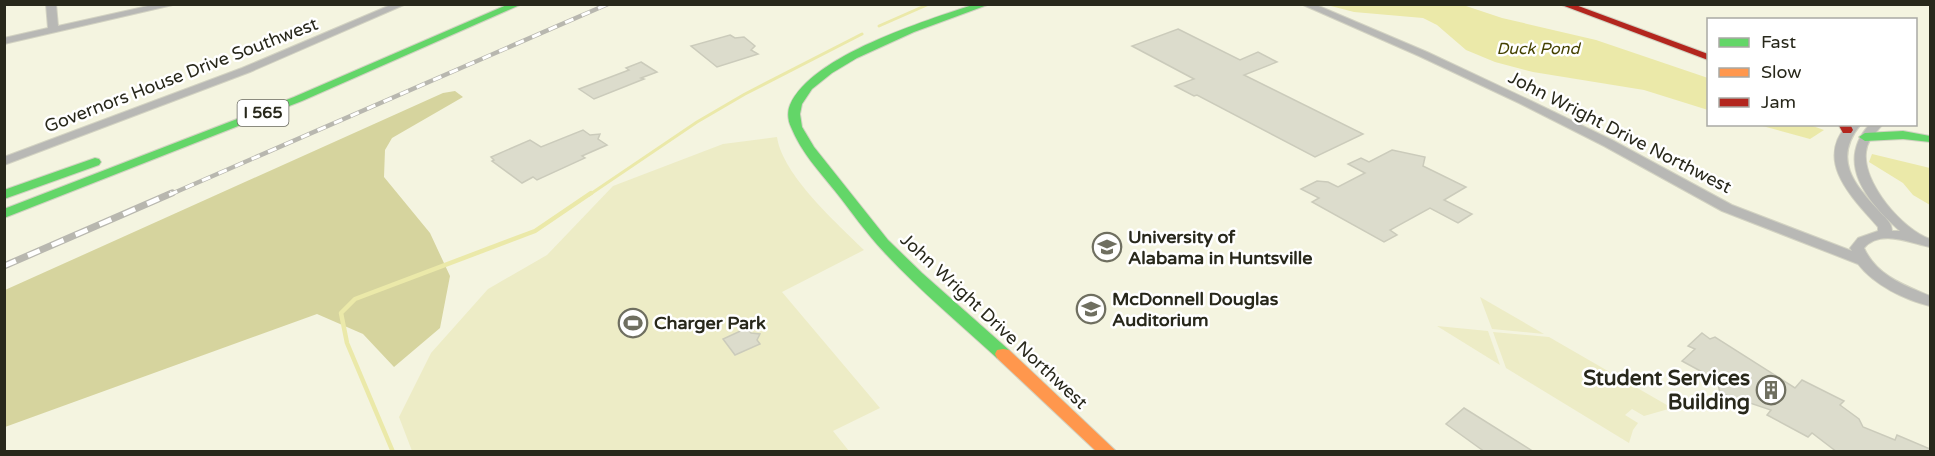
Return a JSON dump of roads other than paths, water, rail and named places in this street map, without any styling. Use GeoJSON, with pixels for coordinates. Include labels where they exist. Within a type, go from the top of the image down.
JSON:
{"type":"FeatureCollection","features":[{"type":"Feature","properties":{"kind":"main road"},"geometry":{"type":"LineString","coordinates":[[309,79],[487,4]]}},
{"type":"Feature","properties":{"kind":"main road","name":"I 565"},"geometry":{"type":"LineString","coordinates":[[4,214],[308,95],[518,4]]}},
{"type":"Feature","properties":{"kind":"main road","name":"John Wright Drive Northwest"},"geometry":{"type":"LineString","coordinates":[[986,4],[889,40],[855,56],[818,79],[796,102],[793,116],[806,146],[892,252],[1109,452]]}},
{"type":"Feature","properties":{"kind":"main road"},"geometry":{"type":"LineString","coordinates":[[1563,4],[1707,57]]}},
{"type":"Feature","properties":{"kind":"main road"},"geometry":{"type":"LineString","coordinates":[[1583,4],[1707,49]]}},
{"type":"Feature","properties":{"kind":"main road"},"geometry":{"type":"LineString","coordinates":[[1902,126],[1930,138]]}},
{"type":"Feature","properties":{"kind":"main road"},"geometry":{"type":"LineString","coordinates":[[1865,137],[1903,135],[1930,138]]}},
{"type":"Feature","properties":{"kind":"main road"},"geometry":{"type":"LineString","coordinates":[[4,195],[113,155]]}},
{"type":"Feature","properties":{"kind":"street"},"geometry":{"type":"LineString","coordinates":[[51,4],[53,30]]}},
{"type":"Feature","properties":{"kind":"street"},"geometry":{"type":"LineString","coordinates":[[4,41],[173,4]]}},
{"type":"Feature","properties":{"kind":"street","name":"Governors House Drive Southwest"},"geometry":{"type":"LineString","coordinates":[[4,160],[246,70],[402,4]]}},
{"type":"Feature","properties":{"kind":"street","name":"John Wright Drive Northwest"},"geometry":{"type":"LineString","coordinates":[[1305,4],[1423,54],[1523,101],[1608,143],[1726,207],[1788,233],[1859,254]]}},
{"type":"Feature","properties":{"kind":"street"},"geometry":{"type":"LineString","coordinates":[[1849,126],[1840,156],[1847,180],[1885,226],[1886,235]]}},
{"type":"Feature","properties":{"kind":"street"},"geometry":{"type":"LineString","coordinates":[[1875,126],[1865,137],[1860,148],[1858,164],[1868,186],[1904,229],[1925,241]]}},
{"type":"Feature","properties":{"kind":"street"},"geometry":{"type":"LineString","coordinates":[[1925,241],[1886,235],[1867,238],[1859,254],[1881,278],[1930,301]]}},
{"type":"Feature","properties":{"kind":"water","name":"Duck Pond"},"geometry":{"type":"Polygon","coordinates":[[[1327,5],[1463,5],[1502,18],[1596,40],[1707,78],[1707,110],[1644,90],[1533,72],[1495,62],[1466,50],[1437,25],[1423,18],[1354,12],[1327,5]]]}},
{"type":"Feature","properties":{"kind":"water"},"geometry":{"type":"Polygon","coordinates":[[[1763,126],[1813,126],[1824,130],[1810,139],[1763,126]]]}},
{"type":"Feature","properties":{"kind":"water"},"geometry":{"type":"Polygon","coordinates":[[[1872,154],[1930,168],[1930,205],[1913,195],[1903,183],[1869,162],[1872,154]]]}},
{"type":"Feature","properties":{"kind":"waterway"},"geometry":{"type":"LineString","coordinates":[[879,26],[929,4]]}},
{"type":"Feature","properties":{"kind":"waterway"},"geometry":{"type":"LineString","coordinates":[[589,195],[697,122],[745,94],[862,34]]}},
{"type":"Feature","properties":{"kind":"waterway"},"geometry":{"type":"LineString","coordinates":[[393,452],[347,343],[341,313],[355,299],[535,231],[591,193]]}},
{"type":"Feature","properties":{"kind":"railway"},"geometry":{"type":"LineString","coordinates":[[169,195],[608,4]]}},
{"type":"Feature","properties":{"kind":"railway"},"geometry":{"type":"LineString","coordinates":[[4,266],[172,193]]}},
{"type":"Feature","properties":{"kind":"place","name":"University of Alabama in Huntsville"},"geometry":{"type":"Point","coordinates":[1107,247]}},
{"type":"Feature","properties":{"kind":"place","name":"McDonnell Douglas Auditorium"},"geometry":{"type":"Point","coordinates":[1091,309]}},
{"type":"Feature","properties":{"kind":"place","name":"Charger Park"},"geometry":{"type":"Point","coordinates":[633,323]}},
{"type":"Feature","properties":{"kind":"place","name":"Student Services Building"},"geometry":{"type":"Point","coordinates":[1771,390]}}]}
